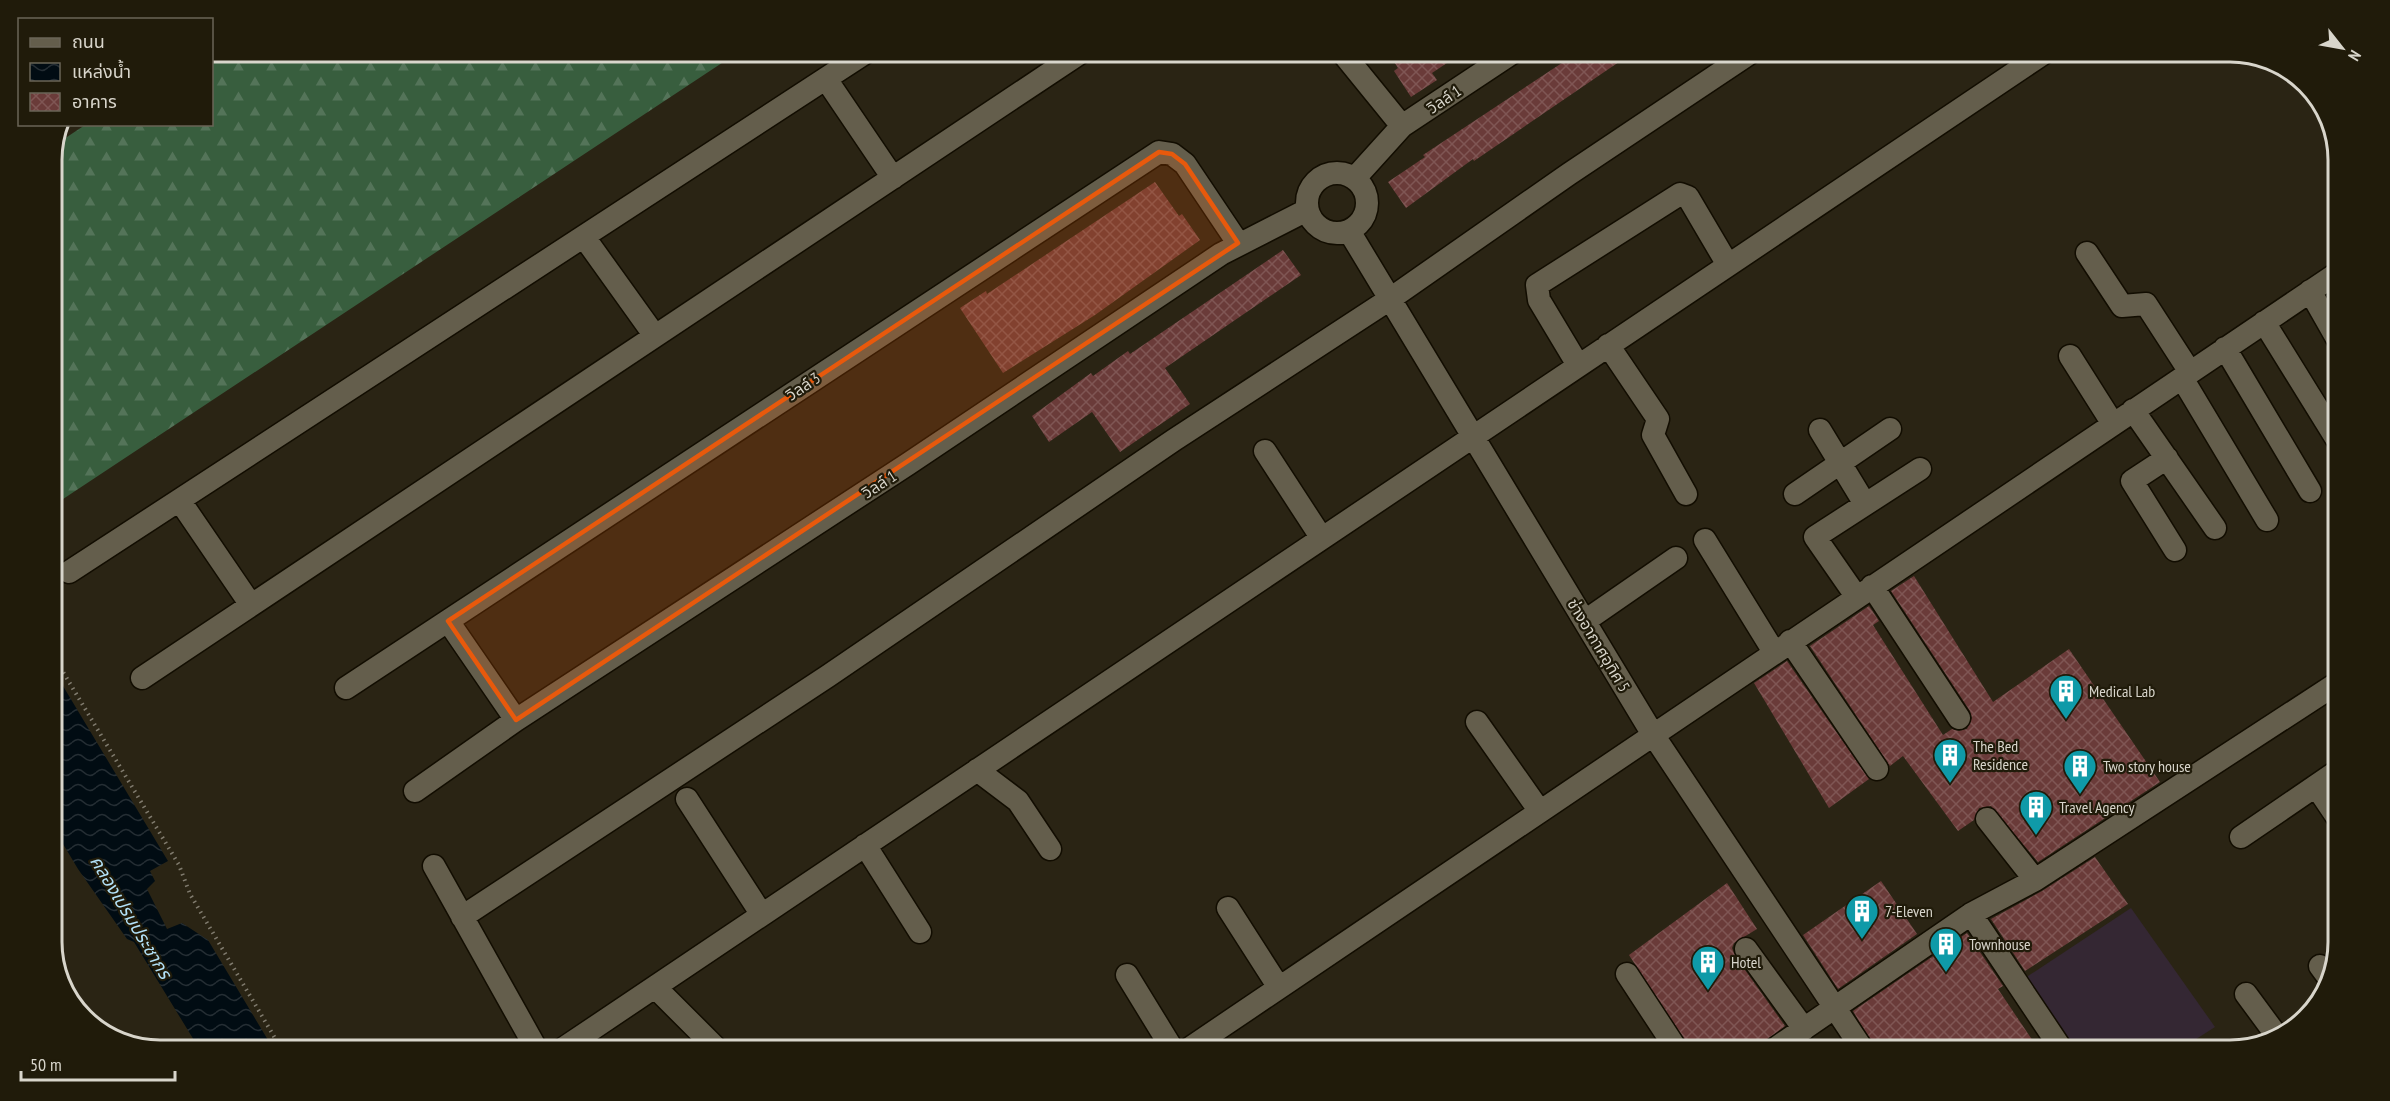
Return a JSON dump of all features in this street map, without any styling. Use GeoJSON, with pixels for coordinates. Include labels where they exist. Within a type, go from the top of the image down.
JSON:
{"type":"FeatureCollection","features":[{"type":"Feature","properties":{"kind":"street"},"geometry":{"type":"LineString","coordinates":[[69,572],[852,62]]}},
{"type":"Feature","properties":{"kind":"street"},"geometry":{"type":"LineString","coordinates":[[142,678],[1067,62]]}},
{"type":"Feature","properties":{"kind":"street"},"geometry":{"type":"LineString","coordinates":[[1350,62],[1402,126]]}},
{"type":"Feature","properties":{"kind":"street","name":"วิลล์ 1"},"geometry":{"type":"LineString","coordinates":[[1355,178],[1402,126],[1498,62]]}},
{"type":"Feature","properties":{"kind":"street"},"geometry":{"type":"LineString","coordinates":[[462,917],[828,676],[1174,440],[1390,299],[1578,168],[1737,62]]}},
{"type":"Feature","properties":{"kind":"street"},"geometry":{"type":"LineString","coordinates":[[576,1040],[2031,62]]}},
{"type":"Feature","properties":{"kind":"street"},"geometry":{"type":"LineString","coordinates":[[826,79],[893,178]]}},
{"type":"Feature","properties":{"kind":"street","name":"วิลล์ 3"},"geometry":{"type":"LineString","coordinates":[[346,688],[1159,152],[1172,154],[1185,164],[1238,243]]}},
{"type":"Feature","properties":{"kind":"street"},"geometry":{"type":"LineString","coordinates":[[1332,173],[1344,173],[1355,178],[1362,186],[1368,206],[1365,217],[1349,231],[1328,232],[1311,220],[1307,210],[1307,198],[1312,186],[1320,178],[1332,173]]}},
{"type":"Feature","properties":{"kind":"street"},"geometry":{"type":"LineString","coordinates":[[1578,365],[1539,300],[1537,285],[1680,194],[1689,197],[1728,265]]}},
{"type":"Feature","properties":{"kind":"street","name":"วิลล์ 1"},"geometry":{"type":"LineString","coordinates":[[415,791],[516,720],[918,458],[1238,243],[1307,210]]}},
{"type":"Feature","properties":{"kind":"street","name":"ช่างอากาศอุทิศ 5"},"geometry":{"type":"LineString","coordinates":[[1349,231],[1652,734],[1856,1040]]}},
{"type":"Feature","properties":{"kind":"street"},"geometry":{"type":"LineString","coordinates":[[584,237],[656,336]]}},
{"type":"Feature","properties":{"kind":"street"},"geometry":{"type":"LineString","coordinates":[[2086,253],[2122,306],[2146,304],[2267,520]]}},
{"type":"Feature","properties":{"kind":"street"},"geometry":{"type":"LineString","coordinates":[[1202,1040],[1278,986],[2328,279]]}},
{"type":"Feature","properties":{"kind":"street"},"geometry":{"type":"LineString","coordinates":[[2310,291],[2328,323]]}},
{"type":"Feature","properties":{"kind":"street"},"geometry":{"type":"LineString","coordinates":[[2264,322],[2328,425]]}},
{"type":"Feature","properties":{"kind":"street"},"geometry":{"type":"LineString","coordinates":[[1608,345],[1658,418],[1653,435],[1686,494]]}},
{"type":"Feature","properties":{"kind":"street"},"geometry":{"type":"LineString","coordinates":[[2225,348],[2310,491]]}},
{"type":"Feature","properties":{"kind":"street"},"geometry":{"type":"LineString","coordinates":[[2070,356],[2113,424]]}},
{"type":"Feature","properties":{"kind":"street"},"geometry":{"type":"LineString","coordinates":[[2133,410],[2215,528]]}},
{"type":"Feature","properties":{"kind":"street"},"geometry":{"type":"LineString","coordinates":[[1794,494],[1890,429]]}},
{"type":"Feature","properties":{"kind":"street"},"geometry":{"type":"LineString","coordinates":[[1820,430],[1865,504]]}},
{"type":"Feature","properties":{"kind":"street"},"geometry":{"type":"LineString","coordinates":[[1265,451],[1321,537]]}},
{"type":"Feature","properties":{"kind":"street"},"geometry":{"type":"LineString","coordinates":[[2167,458],[2132,481],[2175,550]]}},
{"type":"Feature","properties":{"kind":"street"},"geometry":{"type":"LineString","coordinates":[[1920,469],[1815,537],[1864,591],[1959,718]]}},
{"type":"Feature","properties":{"kind":"street"},"geometry":{"type":"LineString","coordinates":[[180,501],[251,605]]}},
{"type":"Feature","properties":{"kind":"street"},"geometry":{"type":"LineString","coordinates":[[1705,540],[1782,646],[1877,769]]}},
{"type":"Feature","properties":{"kind":"street"},"geometry":{"type":"LineString","coordinates":[[1585,621],[1676,558]]}},
{"type":"Feature","properties":{"kind":"street"},"geometry":{"type":"LineString","coordinates":[[448,621],[516,720]]}},
{"type":"Feature","properties":{"kind":"street"},"geometry":{"type":"LineString","coordinates":[[1788,1040],[1971,914],[2035,880],[2328,689]]}},
{"type":"Feature","properties":{"kind":"street"},"geometry":{"type":"LineString","coordinates":[[1477,722],[1539,810]]}},
{"type":"Feature","properties":{"kind":"street"},"geometry":{"type":"LineString","coordinates":[[977,770],[1018,801],[1050,849]]}},
{"type":"Feature","properties":{"kind":"street"},"geometry":{"type":"LineString","coordinates":[[2241,837],[2328,778]]}},
{"type":"Feature","properties":{"kind":"street"},"geometry":{"type":"LineString","coordinates":[[2316,786],[2328,804]]}},
{"type":"Feature","properties":{"kind":"street"},"geometry":{"type":"LineString","coordinates":[[687,799],[762,915]]}},
{"type":"Feature","properties":{"kind":"street"},"geometry":{"type":"LineString","coordinates":[[1987,819],[2035,880]]}},
{"type":"Feature","properties":{"kind":"street"},"geometry":{"type":"LineString","coordinates":[[865,845],[920,932]]}},
{"type":"Feature","properties":{"kind":"street"},"geometry":{"type":"LineString","coordinates":[[434,866],[531,1040]]}},
{"type":"Feature","properties":{"kind":"street"},"geometry":{"type":"LineString","coordinates":[[1228,908],[1278,986]]}},
{"type":"Feature","properties":{"kind":"street"},"geometry":{"type":"LineString","coordinates":[[1971,914],[2055,1040]]}},
{"type":"Feature","properties":{"kind":"street"},"geometry":{"type":"LineString","coordinates":[[1746,950],[1804,1029]]}},
{"type":"Feature","properties":{"kind":"street"},"geometry":{"type":"LineString","coordinates":[[1627,974],[1670,1040]]}},
{"type":"Feature","properties":{"kind":"street"},"geometry":{"type":"LineString","coordinates":[[1127,975],[1167,1040]]}},
{"type":"Feature","properties":{"kind":"street"},"geometry":{"type":"LineString","coordinates":[[655,987],[708,1040]]}},
{"type":"Feature","properties":{"kind":"street"},"geometry":{"type":"LineString","coordinates":[[2246,994],[2272,1030]]}},
{"type":"Feature","properties":{"kind":"path"},"geometry":{"type":"LineString","coordinates":[[62,670],[173,855],[190,894],[276,1040]]}},
{"type":"Feature","properties":{"kind":"highlighted area"},"geometry":{"type":"Polygon","coordinates":[[[1159,152],[1172,154],[1185,164],[1238,243],[516,720],[448,621],[1159,152]]]}},
{"type":"Feature","properties":{"kind":"shaded area"},"geometry":{"type":"Polygon","coordinates":[[[2131,908],[2215,1027],[2195,1040],[2068,1040],[2025,978],[2131,908]]]}},
{"type":"Feature","properties":{"kind":"green space"},"geometry":{"type":"Polygon","coordinates":[[[213,62],[723,62],[62,500],[62,153],[64,139],[84,126],[213,126],[213,62]]]}},
{"type":"Feature","properties":{"kind":"water","name":"คลองเปรมประชากร"},"geometry":{"type":"Polygon","coordinates":[[[62,684],[168,861],[150,871],[155,881],[147,889],[167,929],[182,923],[208,940],[268,1040],[194,1040],[134,942],[127,939],[62,842],[62,684]]]}},
{"type":"Feature","properties":{"kind":"building"},"geometry":{"type":"Polygon","coordinates":[[[1394,62],[1448,62],[1432,73],[1437,80],[1411,97],[1394,71],[1398,68],[1394,62]]]}},
{"type":"Feature","properties":{"kind":"building"},"geometry":{"type":"Polygon","coordinates":[[[1563,62],[1619,62],[1474,161],[1473,159],[1406,208],[1388,182],[1425,157],[1423,155],[1563,62]]]}},
{"type":"Feature","properties":{"kind":"building"},"geometry":{"type":"Polygon","coordinates":[[[1155,182],[1179,216],[1182,214],[1200,240],[1095,315],[1003,373],[960,308],[986,291],[987,294],[1155,182]]]}},
{"type":"Feature","properties":{"kind":"building"},"geometry":{"type":"Polygon","coordinates":[[[1283,250],[1301,275],[1165,368],[1190,404],[1120,452],[1092,412],[1049,442],[1032,416],[1091,373],[1093,376],[1128,351],[1130,354],[1283,250]]]}},
{"type":"Feature","properties":{"kind":"building"},"geometry":{"type":"Polygon","coordinates":[[[1914,576],[1993,702],[2069,649],[2160,782],[2038,862],[1991,806],[1979,808],[1974,820],[1958,831],[1903,756],[1890,766],[1810,646],[1869,606],[1879,621],[1873,625],[1943,735],[1952,729],[1959,731],[1967,729],[1972,718],[1970,711],[1891,591],[1914,576]]]}},
{"type":"Feature","properties":{"kind":"building"},"geometry":{"type":"Polygon","coordinates":[[[1787,661],[1869,779],[1829,808],[1754,683],[1787,661]]]}},
{"type":"Feature","properties":{"kind":"building","name":"Townhouse"},"geometry":{"type":"Polygon","coordinates":[[[2095,857],[2128,904],[2025,971],[1991,919],[2042,891],[2095,857]]]}},
{"type":"Feature","properties":{"kind":"building","name":"7-Eleven"},"geometry":{"type":"Polygon","coordinates":[[[1881,881],[1917,934],[1838,989],[1803,935],[1881,881]]]}},
{"type":"Feature","properties":{"kind":"building","name":"Hotel"},"geometry":{"type":"Polygon","coordinates":[[[1727,883],[1757,929],[1734,943],[1732,948],[1735,956],[1785,1026],[1768,1040],[1684,1040],[1629,955],[1727,883]]]}},
{"type":"Feature","properties":{"kind":"building","name":"Townhouse"},"geometry":{"type":"Polygon","coordinates":[[[1967,933],[2003,986],[1998,989],[2032,1040],[1870,1040],[1853,1011],[1967,933]]]}},
{"type":"Feature","properties":{"kind":"place","name":"Medical Lab"},"geometry":{"type":"Point","coordinates":[2066,720]}},
{"type":"Feature","properties":{"kind":"place","name":"The Bed Residence"},"geometry":{"type":"Point","coordinates":[1950,784]}},
{"type":"Feature","properties":{"kind":"place","name":"Two story house"},"geometry":{"type":"Point","coordinates":[2080,795]}},
{"type":"Feature","properties":{"kind":"place","name":"Travel Agency"},"geometry":{"type":"Point","coordinates":[2036,836]}},
{"type":"Feature","properties":{"kind":"place","name":"7-Eleven"},"geometry":{"type":"Point","coordinates":[1862,940]}},
{"type":"Feature","properties":{"kind":"place","name":"Townhouse"},"geometry":{"type":"Point","coordinates":[1946,973]}},
{"type":"Feature","properties":{"kind":"place","name":"Hotel"},"geometry":{"type":"Point","coordinates":[1708,991]}}]}
